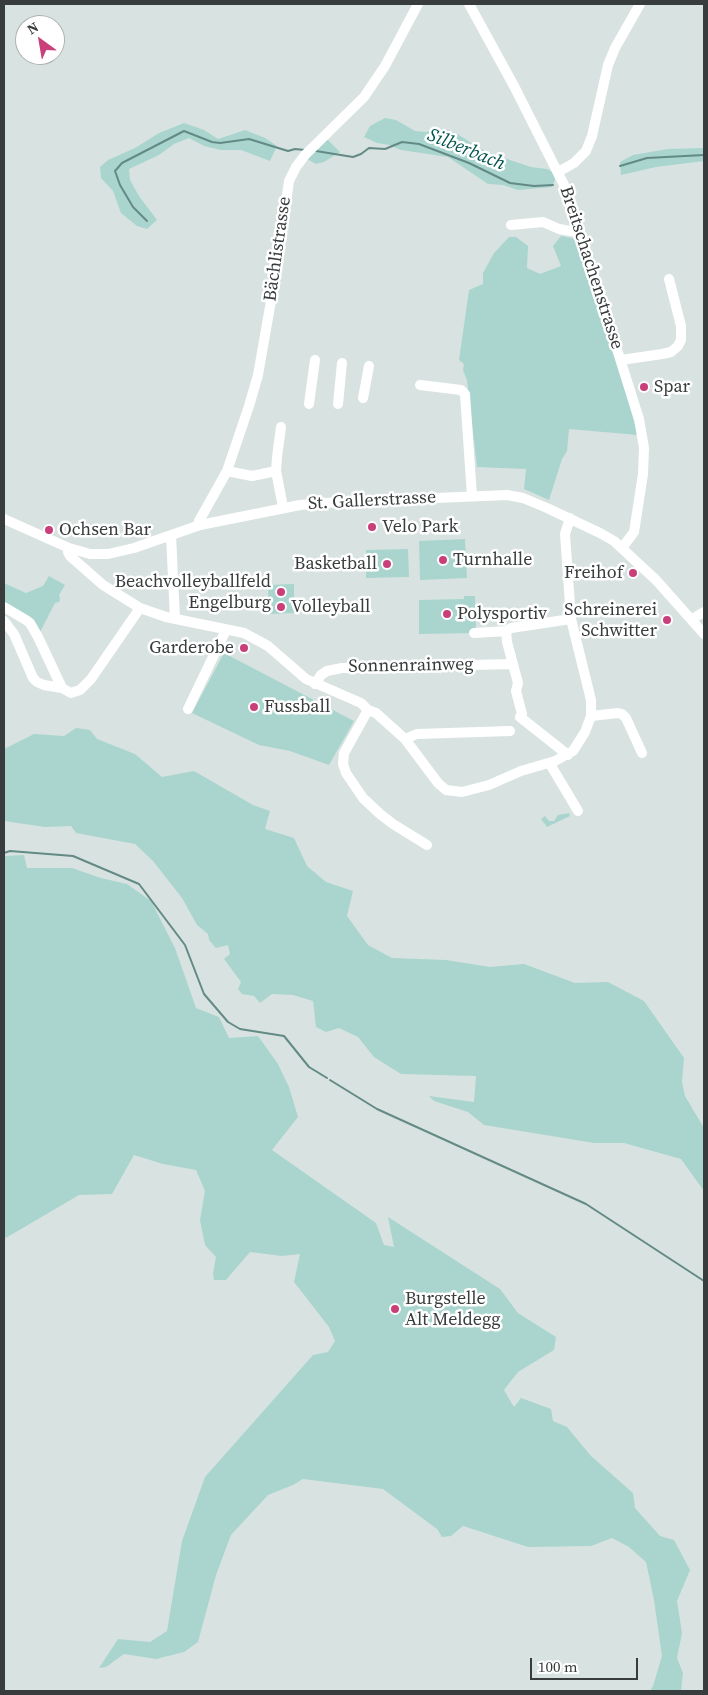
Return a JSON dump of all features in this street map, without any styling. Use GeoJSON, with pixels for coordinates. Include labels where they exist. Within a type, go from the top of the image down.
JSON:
{"type":"FeatureCollection","features":[{"type":"Feature","properties":{"kind":"street","name":"Bächlistrasse"},"geometry":{"type":"LineString","coordinates":[[200,525],[199,521],[227,471],[258,375],[278,261],[289,181],[305,155],[364,97],[385,66],[418,4]]}},
{"type":"Feature","properties":{"kind":"street","name":"Breitschachenstrasse"},"geometry":{"type":"LineString","coordinates":[[469,4],[514,86],[570,198],[639,419],[644,448],[643,474],[634,532],[622,548]]}},
{"type":"Feature","properties":{"kind":"street"},"geometry":{"type":"LineString","coordinates":[[558,172],[574,163],[586,151],[592,136],[608,65],[615,48],[640,4]]}},
{"type":"Feature","properties":{"kind":"street"},"geometry":{"type":"LineString","coordinates":[[511,225],[543,222],[559,229],[576,232],[580,230]]}},
{"type":"Feature","properties":{"kind":"street"},"geometry":{"type":"LineString","coordinates":[[621,360],[671,352],[678,346],[681,326],[669,279]]}},
{"type":"Feature","properties":{"kind":"street"},"geometry":{"type":"LineString","coordinates":[[309,404],[314,360]]}},
{"type":"Feature","properties":{"kind":"street"},"geometry":{"type":"LineString","coordinates":[[338,404],[342,363]]}},
{"type":"Feature","properties":{"kind":"street"},"geometry":{"type":"LineString","coordinates":[[363,398],[368,366]]}},
{"type":"Feature","properties":{"kind":"street"},"geometry":{"type":"LineString","coordinates":[[420,385],[461,390],[464,392],[472,496]]}},
{"type":"Feature","properties":{"kind":"street"},"geometry":{"type":"LineString","coordinates":[[282,427],[276,471],[283,507]]}},
{"type":"Feature","properties":{"kind":"street"},"geometry":{"type":"LineString","coordinates":[[227,471],[252,476],[276,471]]}},
{"type":"Feature","properties":{"kind":"street","name":"St. Gallerstrasse"},"geometry":{"type":"LineString","coordinates":[[4,520],[69,548],[90,554],[108,554],[134,548],[200,525],[283,507],[506,495],[523,498],[570,518],[600,533],[622,548],[656,580],[704,634]]}},
{"type":"Feature","properties":{"kind":"street"},"geometry":{"type":"LineString","coordinates":[[69,548],[70,556],[103,585],[140,608],[175,619],[244,633],[268,646],[295,671],[315,684],[361,703],[368,710],[376,713],[405,739],[438,783],[446,790],[462,792],[489,786],[521,771],[550,764],[568,755],[581,740],[591,716],[590,694],[571,619],[565,534],[570,518]]}},
{"type":"Feature","properties":{"kind":"street"},"geometry":{"type":"LineString","coordinates":[[171,535],[175,619]]}},
{"type":"Feature","properties":{"kind":"street"},"geometry":{"type":"LineString","coordinates":[[4,607],[26,620],[33,628],[62,688]]}},
{"type":"Feature","properties":{"kind":"street"},"geometry":{"type":"LineString","coordinates":[[4,621],[14,634],[33,678],[44,685],[62,688],[71,693],[84,687],[116,645],[140,608]]}},
{"type":"Feature","properties":{"kind":"street"},"geometry":{"type":"LineString","coordinates":[[692,620],[704,612]]}},
{"type":"Feature","properties":{"kind":"street"},"geometry":{"type":"LineString","coordinates":[[474,633],[506,631],[511,628],[571,619]]}},
{"type":"Feature","properties":{"kind":"street"},"geometry":{"type":"LineString","coordinates":[[188,709],[226,630]]}},
{"type":"Feature","properties":{"kind":"street"},"geometry":{"type":"LineString","coordinates":[[506,631],[518,683],[516,691],[522,714],[520,717],[568,755]]}},
{"type":"Feature","properties":{"kind":"street","name":"Sonnenrainweg"},"geometry":{"type":"LineString","coordinates":[[315,684],[321,675],[328,671],[342,668],[513,664]]}},
{"type":"Feature","properties":{"kind":"street"},"geometry":{"type":"LineString","coordinates":[[368,710],[344,754],[343,764],[346,773],[364,798],[380,814],[427,844]]}},
{"type":"Feature","properties":{"kind":"street"},"geometry":{"type":"LineString","coordinates":[[591,716],[622,714],[626,718],[642,752]]}},
{"type":"Feature","properties":{"kind":"street"},"geometry":{"type":"LineString","coordinates":[[405,739],[417,734],[510,731]]}},
{"type":"Feature","properties":{"kind":"street"},"geometry":{"type":"LineString","coordinates":[[550,764],[578,811]]}},
{"type":"Feature","properties":{"kind":"green space"},"geometry":{"type":"Polygon","coordinates":[[[385,118],[396,120],[415,131],[426,132],[434,129],[444,129],[456,133],[479,148],[495,155],[531,167],[547,169],[557,174],[552,187],[518,190],[503,185],[488,184],[448,157],[401,150],[364,137],[370,126],[385,118]]]}},
{"type":"Feature","properties":{"kind":"green space"},"geometry":{"type":"Polygon","coordinates":[[[184,123],[204,130],[218,139],[245,130],[265,138],[277,146],[270,161],[241,150],[221,150],[204,146],[189,138],[174,144],[159,155],[129,169],[130,180],[157,220],[147,229],[137,226],[121,213],[113,191],[101,178],[100,167],[108,160],[135,148],[159,133],[184,123]]]}},
{"type":"Feature","properties":{"kind":"green space"},"geometry":{"type":"Polygon","coordinates":[[[327,139],[340,152],[324,162],[316,164],[307,159],[327,139]]]}},
{"type":"Feature","properties":{"kind":"green space"},"geometry":{"type":"Polygon","coordinates":[[[704,148],[704,161],[656,167],[621,175],[620,162],[633,155],[668,149],[704,148]]]}},
{"type":"Feature","properties":{"kind":"green space"},"geometry":{"type":"Polygon","coordinates":[[[561,236],[581,240],[638,435],[569,429],[567,451],[562,459],[549,500],[524,489],[526,469],[477,467],[467,380],[463,370],[464,364],[459,360],[469,290],[483,284],[483,273],[494,253],[509,237],[516,237],[528,246],[527,268],[540,274],[561,266],[553,246],[561,236]]]}},
{"type":"Feature","properties":{"kind":"green space","name":"Turnhalle"},"geometry":{"type":"Polygon","coordinates":[[[465,539],[467,578],[420,580],[419,541],[465,539]]]}},
{"type":"Feature","properties":{"kind":"green space","name":"Basketball"},"geometry":{"type":"Polygon","coordinates":[[[408,549],[409,577],[366,578],[366,550],[408,549]]]}},
{"type":"Feature","properties":{"kind":"green space"},"geometry":{"type":"Polygon","coordinates":[[[49,576],[65,585],[59,595],[59,602],[55,603],[38,636],[26,622],[4,609],[4,583],[26,593],[43,586],[49,576]]]}},
{"type":"Feature","properties":{"kind":"green space"},"geometry":{"type":"Polygon","coordinates":[[[294,584],[294,613],[269,614],[268,585],[294,584]]]}},
{"type":"Feature","properties":{"kind":"green space","name":"Polysportiv"},"geometry":{"type":"Polygon","coordinates":[[[464,596],[475,596],[476,633],[419,634],[419,600],[464,599],[464,596]]]}},
{"type":"Feature","properties":{"kind":"green space","name":"Fussball"},"geometry":{"type":"Polygon","coordinates":[[[224,653],[354,721],[329,765],[290,751],[259,745],[192,713],[224,653]]]}},
{"type":"Feature","properties":{"kind":"green space"},"geometry":{"type":"Polygon","coordinates":[[[76,728],[90,730],[97,739],[135,754],[162,777],[194,771],[253,805],[270,811],[265,829],[294,838],[307,866],[326,882],[353,891],[347,916],[368,945],[392,958],[446,960],[490,967],[524,964],[575,983],[608,982],[644,1001],[684,1058],[682,1082],[685,1096],[704,1128],[704,1191],[681,1159],[624,1143],[594,1143],[484,1125],[468,1112],[434,1101],[429,1096],[474,1102],[476,1076],[401,1074],[374,1057],[358,1037],[339,1028],[326,1032],[316,1027],[313,1001],[293,995],[272,994],[260,1003],[254,996],[242,994],[238,989],[241,982],[224,959],[230,954],[228,945],[216,948],[209,940],[208,934],[197,925],[182,898],[153,861],[135,844],[76,833],[71,826],[45,827],[4,821],[4,749],[34,734],[64,736],[76,728]]]}},
{"type":"Feature","properties":{"kind":"green space"},"geometry":{"type":"Polygon","coordinates":[[[569,813],[570,816],[547,827],[541,819],[545,816],[549,821],[554,821],[558,815],[569,813]]]}},
{"type":"Feature","properties":{"kind":"green space"},"geometry":{"type":"Polygon","coordinates":[[[24,855],[27,868],[72,868],[101,878],[127,884],[151,901],[175,948],[196,1008],[219,1017],[229,1038],[258,1036],[278,1064],[289,1087],[298,1117],[272,1150],[376,1223],[384,1245],[394,1247],[388,1217],[500,1289],[518,1313],[556,1337],[554,1350],[518,1372],[504,1390],[514,1407],[521,1398],[551,1409],[553,1421],[567,1427],[591,1456],[633,1493],[635,1508],[660,1536],[674,1540],[690,1570],[677,1601],[682,1633],[677,1658],[683,1673],[681,1691],[650,1691],[662,1656],[654,1600],[646,1562],[629,1547],[612,1538],[591,1546],[528,1547],[463,1526],[451,1536],[442,1537],[437,1529],[383,1489],[303,1479],[268,1495],[231,1535],[216,1575],[198,1642],[184,1652],[156,1659],[124,1654],[106,1667],[99,1668],[118,1639],[150,1642],[167,1631],[182,1541],[205,1477],[313,1355],[328,1352],[335,1341],[329,1327],[294,1282],[300,1254],[282,1256],[250,1252],[226,1280],[214,1280],[213,1274],[216,1257],[205,1245],[200,1220],[205,1191],[196,1170],[163,1164],[134,1155],[112,1194],[79,1195],[4,1239],[4,856],[24,855]]]}},
{"type":"Feature","properties":{"kind":"waterway","name":"Silberbach"},"geometry":{"type":"LineString","coordinates":[[147,221],[133,207],[120,185],[115,171],[122,163],[184,131],[212,142],[220,143],[249,139],[288,151],[295,149],[305,150]]}},
{"type":"Feature","properties":{"kind":"waterway","name":"Silberbach"},"geometry":{"type":"LineString","coordinates":[[316,151],[353,157],[369,148],[385,149],[402,142],[419,144],[469,163],[510,183],[534,186],[553,185]]}},
{"type":"Feature","properties":{"kind":"waterway","name":"Silberbach"},"geometry":{"type":"LineString","coordinates":[[620,166],[647,158],[704,155]]}},
{"type":"Feature","properties":{"kind":"waterway"},"geometry":{"type":"LineString","coordinates":[[4,853],[10,851],[73,856],[139,884],[185,945],[204,994],[228,1022],[240,1029],[284,1036],[309,1067],[327,1078]]}},
{"type":"Feature","properties":{"kind":"waterway"},"geometry":{"type":"LineString","coordinates":[[330,1080],[377,1109],[586,1204],[704,1281]]}},
{"type":"Feature","properties":{"kind":"place","name":"Spar"},"geometry":{"type":"Point","coordinates":[644,387]}},
{"type":"Feature","properties":{"kind":"place","name":"Velo Park"},"geometry":{"type":"Point","coordinates":[372,527]}},
{"type":"Feature","properties":{"kind":"place","name":"Ochsen Bar"},"geometry":{"type":"Point","coordinates":[49,530]}},
{"type":"Feature","properties":{"kind":"place","name":"Turnhalle"},"geometry":{"type":"Point","coordinates":[443,560]}},
{"type":"Feature","properties":{"kind":"place","name":"Basketball"},"geometry":{"type":"Point","coordinates":[387,564]}},
{"type":"Feature","properties":{"kind":"place","name":"Freihof"},"geometry":{"type":"Point","coordinates":[633,573]}},
{"type":"Feature","properties":{"kind":"place","name":"Beachvolleyballfeld Engelburg"},"geometry":{"type":"Point","coordinates":[281,592]}},
{"type":"Feature","properties":{"kind":"place","name":"Volleyball"},"geometry":{"type":"Point","coordinates":[281,607]}},
{"type":"Feature","properties":{"kind":"place","name":"Polysportiv"},"geometry":{"type":"Point","coordinates":[447,614]}},
{"type":"Feature","properties":{"kind":"place","name":"Schreinerei Schwitter"},"geometry":{"type":"Point","coordinates":[667,620]}},
{"type":"Feature","properties":{"kind":"place","name":"Garderobe"},"geometry":{"type":"Point","coordinates":[244,648]}},
{"type":"Feature","properties":{"kind":"place","name":"Fussball"},"geometry":{"type":"Point","coordinates":[254,707]}},
{"type":"Feature","properties":{"kind":"place","name":"Burgstelle Alt Meldegg"},"geometry":{"type":"Point","coordinates":[395,1309]}}]}
